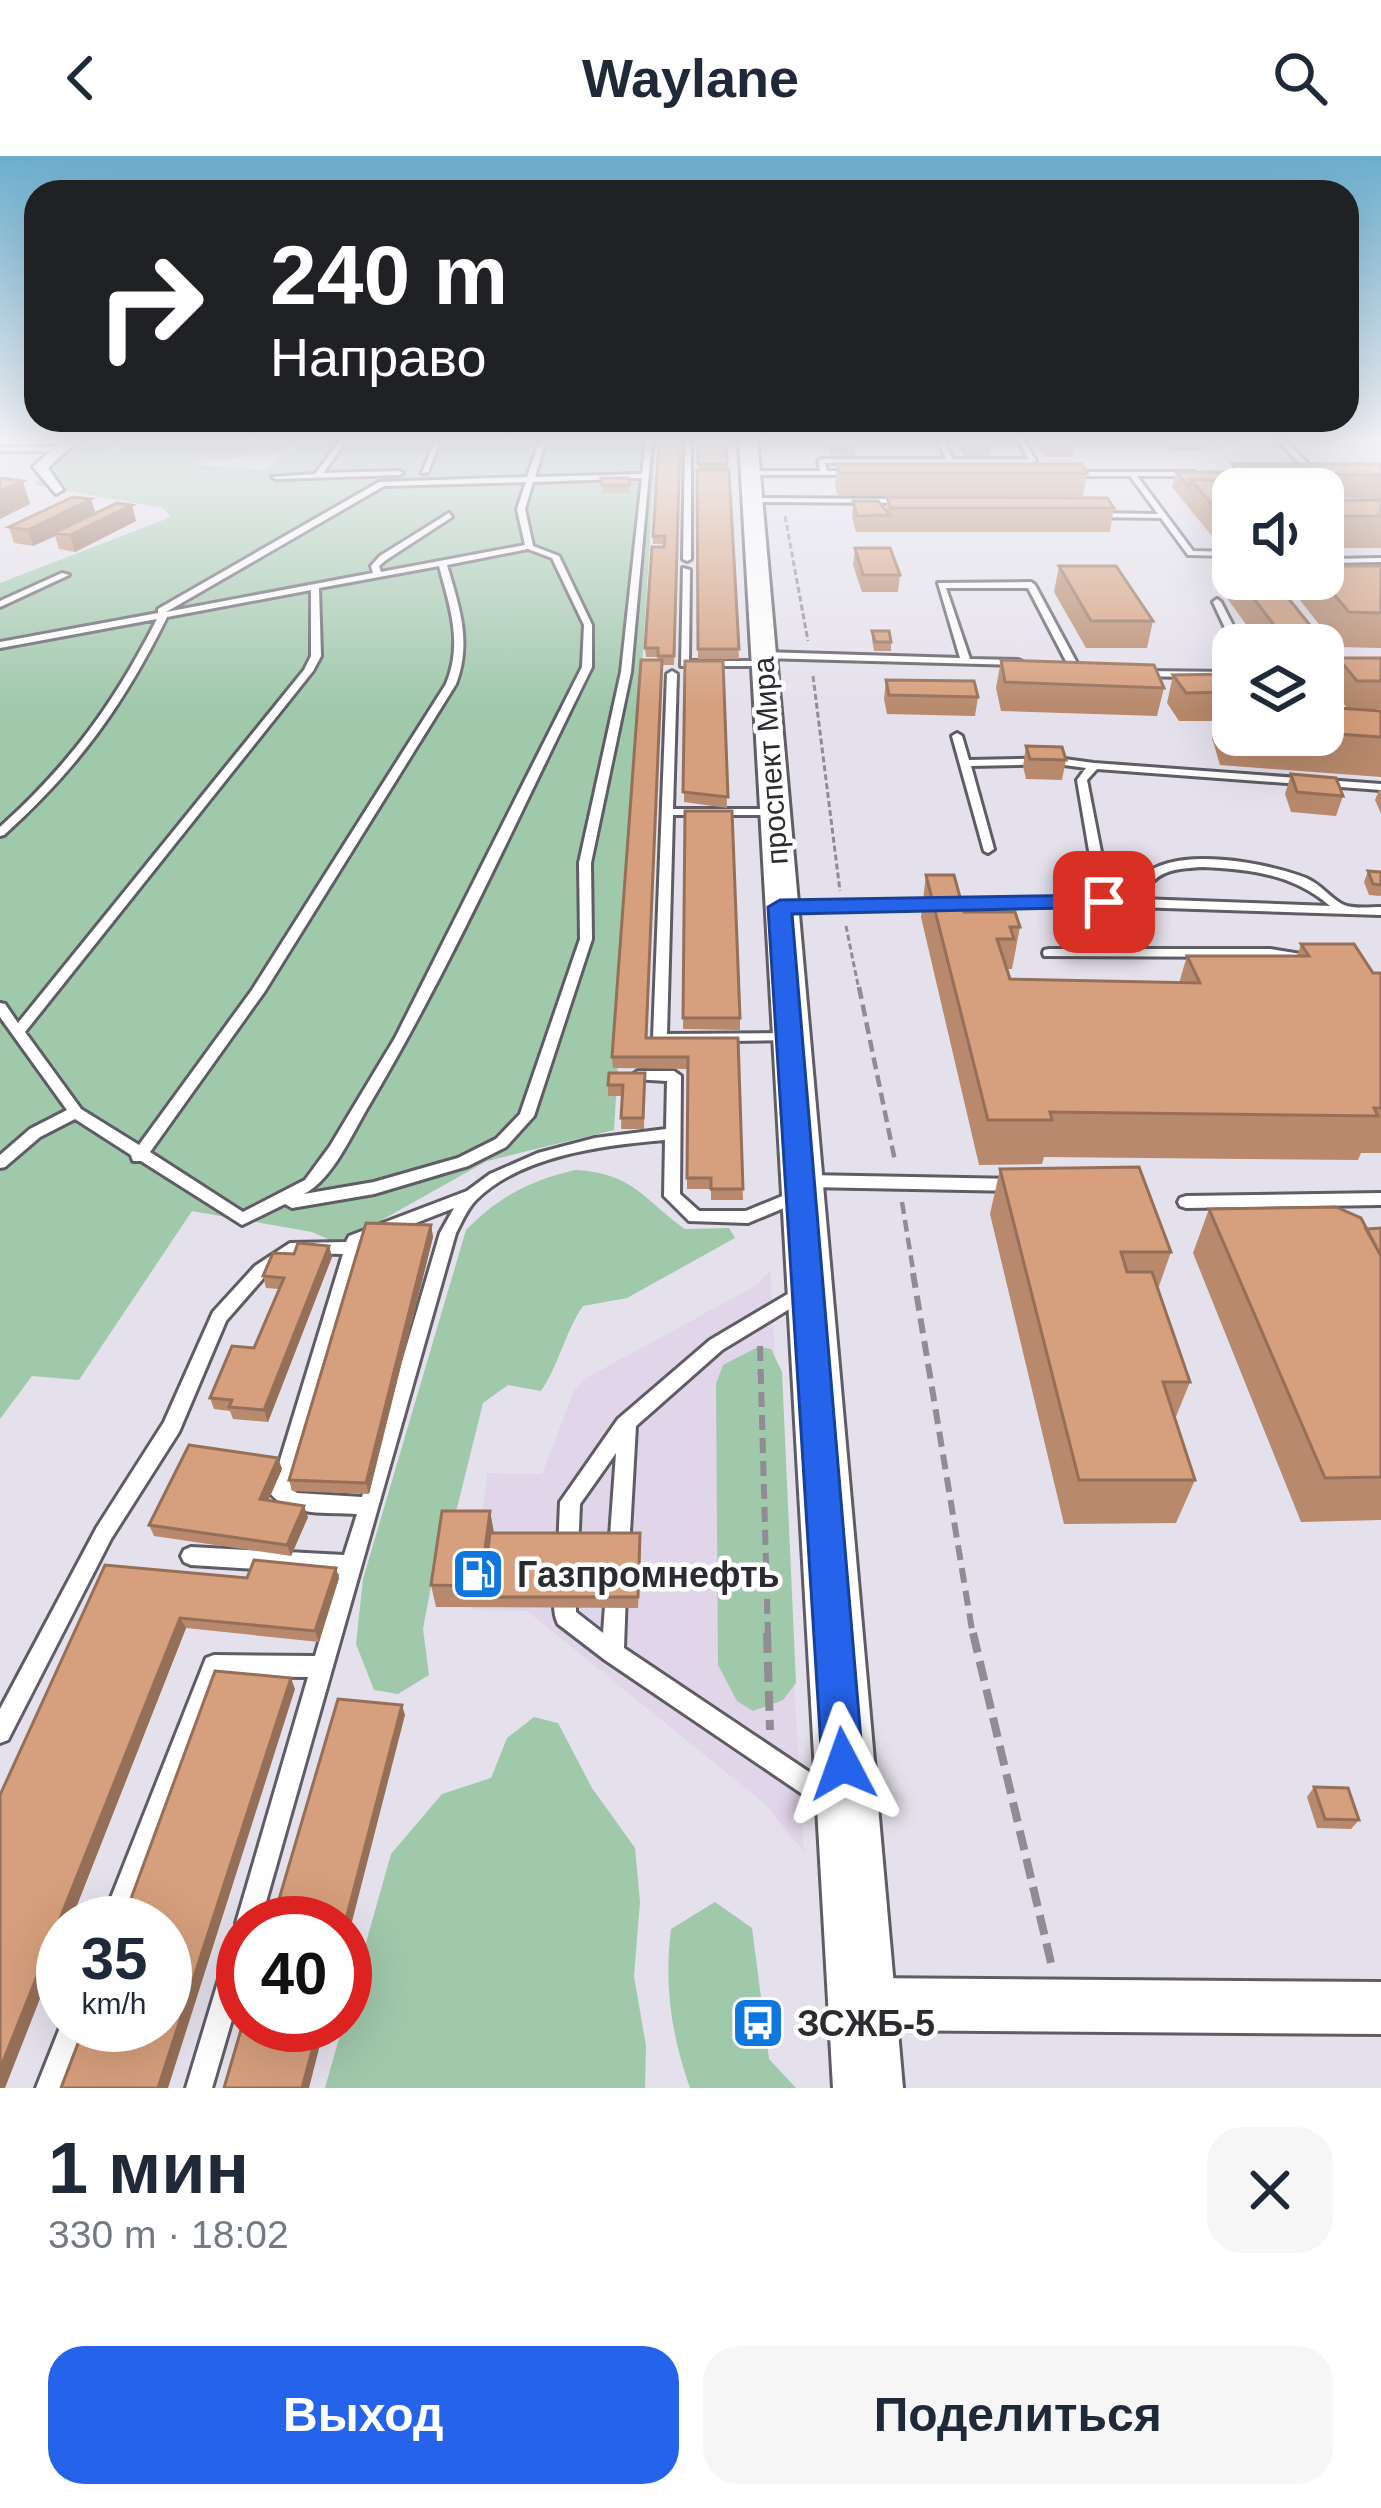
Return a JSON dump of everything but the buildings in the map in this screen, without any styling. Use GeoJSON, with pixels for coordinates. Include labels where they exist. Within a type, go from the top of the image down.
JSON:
{"type":"FeatureCollection","features":[{"type":"Feature","properties":{"kind":"street","name":"проспект Мира"},"geometry":{"type":"LineString","coordinates":[[751,530],[868,2088]]}},
{"type":"Feature","properties":{"kind":"street"},"geometry":{"type":"LineString","coordinates":[[862,2004],[1381,2008]]}},
{"type":"Feature","properties":{"kind":"lane"},"geometry":{"type":"LineString","coordinates":[[149,617],[301,530]]}},
{"type":"Feature","properties":{"kind":"lane"},"geometry":{"type":"LineString","coordinates":[[378,575],[375,566],[383,558],[426,530]]}},
{"type":"Feature","properties":{"kind":"lane"},"geometry":{"type":"LineString","coordinates":[[525,530],[529,547]]}},
{"type":"Feature","properties":{"kind":"lane"},"geometry":{"type":"LineString","coordinates":[[0,1007],[76,1112],[138,1157],[242,1219],[278,1205],[374,1188],[463,1162],[501,1143],[527,1116],[586,939],[585,863],[626,672],[640,530]]}},
{"type":"Feature","properties":{"kind":"lane"},"geometry":{"type":"LineString","coordinates":[[687,530],[685,664],[810,656],[1030,663]]}},
{"type":"Feature","properties":{"kind":"lane"},"geometry":{"type":"LineString","coordinates":[[1173,530],[1190,554],[1212,554]]}},
{"type":"Feature","properties":{"kind":"lane"},"geometry":{"type":"LineString","coordinates":[[0,645],[529,547],[555,556],[588,625],[587,667],[402,1039],[310,1184],[278,1205]]}},
{"type":"Feature","properties":{"kind":"lane"},"geometry":{"type":"LineString","coordinates":[[1344,561],[1381,560]]}},
{"type":"Feature","properties":{"kind":"lane"},"geometry":{"type":"LineString","coordinates":[[138,1157],[258,991],[451,684],[461,664],[462,638],[442,563]]}},
{"type":"Feature","properties":{"kind":"lane"},"geometry":{"type":"LineString","coordinates":[[0,604],[65,574]]}},
{"type":"Feature","properties":{"kind":"lane"},"geometry":{"type":"LineString","coordinates":[[966,661],[941,585],[1031,585],[1072,665]]}},
{"type":"Feature","properties":{"kind":"lane"},"geometry":{"type":"LineString","coordinates":[[18,1032],[308,671],[316,656],[315,587]]}},
{"type":"Feature","properties":{"kind":"lane"},"geometry":{"type":"LineString","coordinates":[[1217,602],[1228,624]]}},
{"type":"Feature","properties":{"kind":"lane"},"geometry":{"type":"LineString","coordinates":[[0,833],[48,791],[101,731],[164,614]]}},
{"type":"Feature","properties":{"kind":"lane"},"geometry":{"type":"LineString","coordinates":[[1295,615],[1302,624]]}},
{"type":"Feature","properties":{"kind":"lane"},"geometry":{"type":"LineString","coordinates":[[1051,664],[1095,668]]}},
{"type":"Feature","properties":{"kind":"lane"},"geometry":{"type":"LineString","coordinates":[[1344,667],[1381,664]]}},
{"type":"Feature","properties":{"kind":"lane"},"geometry":{"type":"LineString","coordinates":[[1118,671],[1212,674]]}},
{"type":"Feature","properties":{"kind":"lane"},"geometry":{"type":"LineString","coordinates":[[672,674],[660,1038],[788,1036]]}},
{"type":"Feature","properties":{"kind":"lane"},"geometry":{"type":"LineString","coordinates":[[957,736],[988,849]]}},
{"type":"Feature","properties":{"kind":"lane"},"geometry":{"type":"LineString","coordinates":[[964,764],[1057,761],[1381,787]]}},
{"type":"Feature","properties":{"kind":"lane"},"geometry":{"type":"LineString","coordinates":[[1094,766],[1082,780],[1104,902]]}},
{"type":"Feature","properties":{"kind":"lane"},"geometry":{"type":"LineString","coordinates":[[668,812],[773,812]]}},
{"type":"Feature","properties":{"kind":"lane"},"geometry":{"type":"LineString","coordinates":[[1132,902],[1148,878],[1175,866],[1220,864],[1272,870],[1313,886],[1340,908]]}},
{"type":"Feature","properties":{"kind":"lane"},"geometry":{"type":"LineString","coordinates":[[780,907],[1132,902],[1381,911]]}},
{"type":"Feature","properties":{"kind":"lane"},"geometry":{"type":"LineString","coordinates":[[1049,953],[1270,952],[1331,963]]}},
{"type":"Feature","properties":{"kind":"lane"},"geometry":{"type":"LineString","coordinates":[[638,1076],[674,1076],[672,1196],[695,1217],[748,1217],[799,1188],[899,1183],[1034,1186]]}},
{"type":"Feature","properties":{"kind":"lane"},"geometry":{"type":"LineString","coordinates":[[0,1163],[35,1133],[76,1112]]}},
{"type":"Feature","properties":{"kind":"lane"},"geometry":{"type":"LineString","coordinates":[[369,1506],[295,1502],[280,1493],[356,1240],[384,1225],[471,1195],[581,1144],[672,1134]]}},
{"type":"Feature","properties":{"kind":"lane"},"geometry":{"type":"LineString","coordinates":[[256,1896],[448,1233],[471,1195]]}},
{"type":"Feature","properties":{"kind":"lane"},"geometry":{"type":"LineString","coordinates":[[1186,1202],[1381,1199]]}},
{"type":"Feature","properties":{"kind":"lane"},"geometry":{"type":"LineString","coordinates":[[0,1732],[104,1533],[172,1426],[219,1317],[261,1270],[296,1247],[353,1248]]}},
{"type":"Feature","properties":{"kind":"lane"},"geometry":{"type":"LineString","coordinates":[[806,1291],[716,1346],[627,1423],[570,1502],[565,1617],[847,1811]]}},
{"type":"Feature","properties":{"kind":"lane"},"geometry":{"type":"LineString","coordinates":[[613,1653],[627,1423]]}},
{"type":"Feature","properties":{"kind":"lane"},"geometry":{"type":"LineString","coordinates":[[191,1556],[352,1565]]}},
{"type":"Feature","properties":{"kind":"lane"},"geometry":{"type":"LineString","coordinates":[[124,1896],[214,1665],[322,1667]]}},
{"type":"Feature","properties":{"kind":"lane"},"geometry":{"type":"LineString","coordinates":[[200,2088],[216,2033]]}},
{"type":"Feature","properties":{"kind":"lane"},"geometry":{"type":"LineString","coordinates":[[49,2088],[63,2052]]}},
{"type":"Feature","properties":{"kind":"path"},"geometry":{"type":"LineString","coordinates":[[765,530],[810,656],[842,906],[899,1183],[967,1609],[1061,2006]]}},
{"type":"Feature","properties":{"kind":"path"},"geometry":{"type":"LineString","coordinates":[[759,1317],[771,1760]]}},
{"type":"Feature","properties":{"kind":"shaded area"},"geometry":{"type":"Polygon","coordinates":[[[770,1270],[804,1852],[765,1804],[527,1611],[471,1610],[487,1473],[542,1474],[574,1390],[588,1377],[757,1285],[770,1270]]]}},
{"type":"Feature","properties":{"kind":"green space"},"geometry":{"type":"Polygon","coordinates":[[[137,530],[651,530],[614,1130],[487,1161],[339,1244],[312,1232],[192,1211],[79,1380],[32,1376],[0,1419],[0,583],[137,530]]]}},
{"type":"Feature","properties":{"kind":"green space"},"geometry":{"type":"Polygon","coordinates":[[[575,1170],[624,1182],[685,1229],[729,1228],[735,1238],[627,1298],[583,1306],[541,1391],[508,1385],[483,1403],[457,1508],[442,1528],[423,1629],[429,1675],[398,1694],[374,1690],[356,1644],[363,1579],[466,1230],[516,1191],[575,1170]]]}},
{"type":"Feature","properties":{"kind":"green space"},"geometry":{"type":"Polygon","coordinates":[[[758,1347],[771,1349],[782,1372],[796,1683],[783,1700],[753,1711],[737,1701],[718,1665],[716,1384],[723,1365],[758,1347]]]}},
{"type":"Feature","properties":{"kind":"green space"},"geometry":{"type":"Polygon","coordinates":[[[534,1717],[558,1723],[592,1788],[635,1848],[640,1902],[634,1976],[646,2046],[645,2088],[325,2088],[335,2052],[372,2052],[372,1921],[391,1854],[442,1794],[491,1778],[507,1738],[534,1717]]]}},
{"type":"Feature","properties":{"kind":"green space"},"geometry":{"type":"Polygon","coordinates":[[[715,1902],[752,1928],[769,2059],[796,2088],[690,2088],[671,2009],[671,1929],[715,1902]]]}},
{"type":"Feature","properties":{"kind":"place","name":"Газпромнефть"},"geometry":{"type":"Point","coordinates":[478,1574]}},
{"type":"Feature","properties":{"kind":"place","name":"ЗСЖБ-5"},"geometry":{"type":"Point","coordinates":[758,2023]}},
{"type":"Feature","properties":{"kind":"route"},"geometry":{"type":"LineString","coordinates":[[843,1764],[780,907],[1104,902]]}}]}
